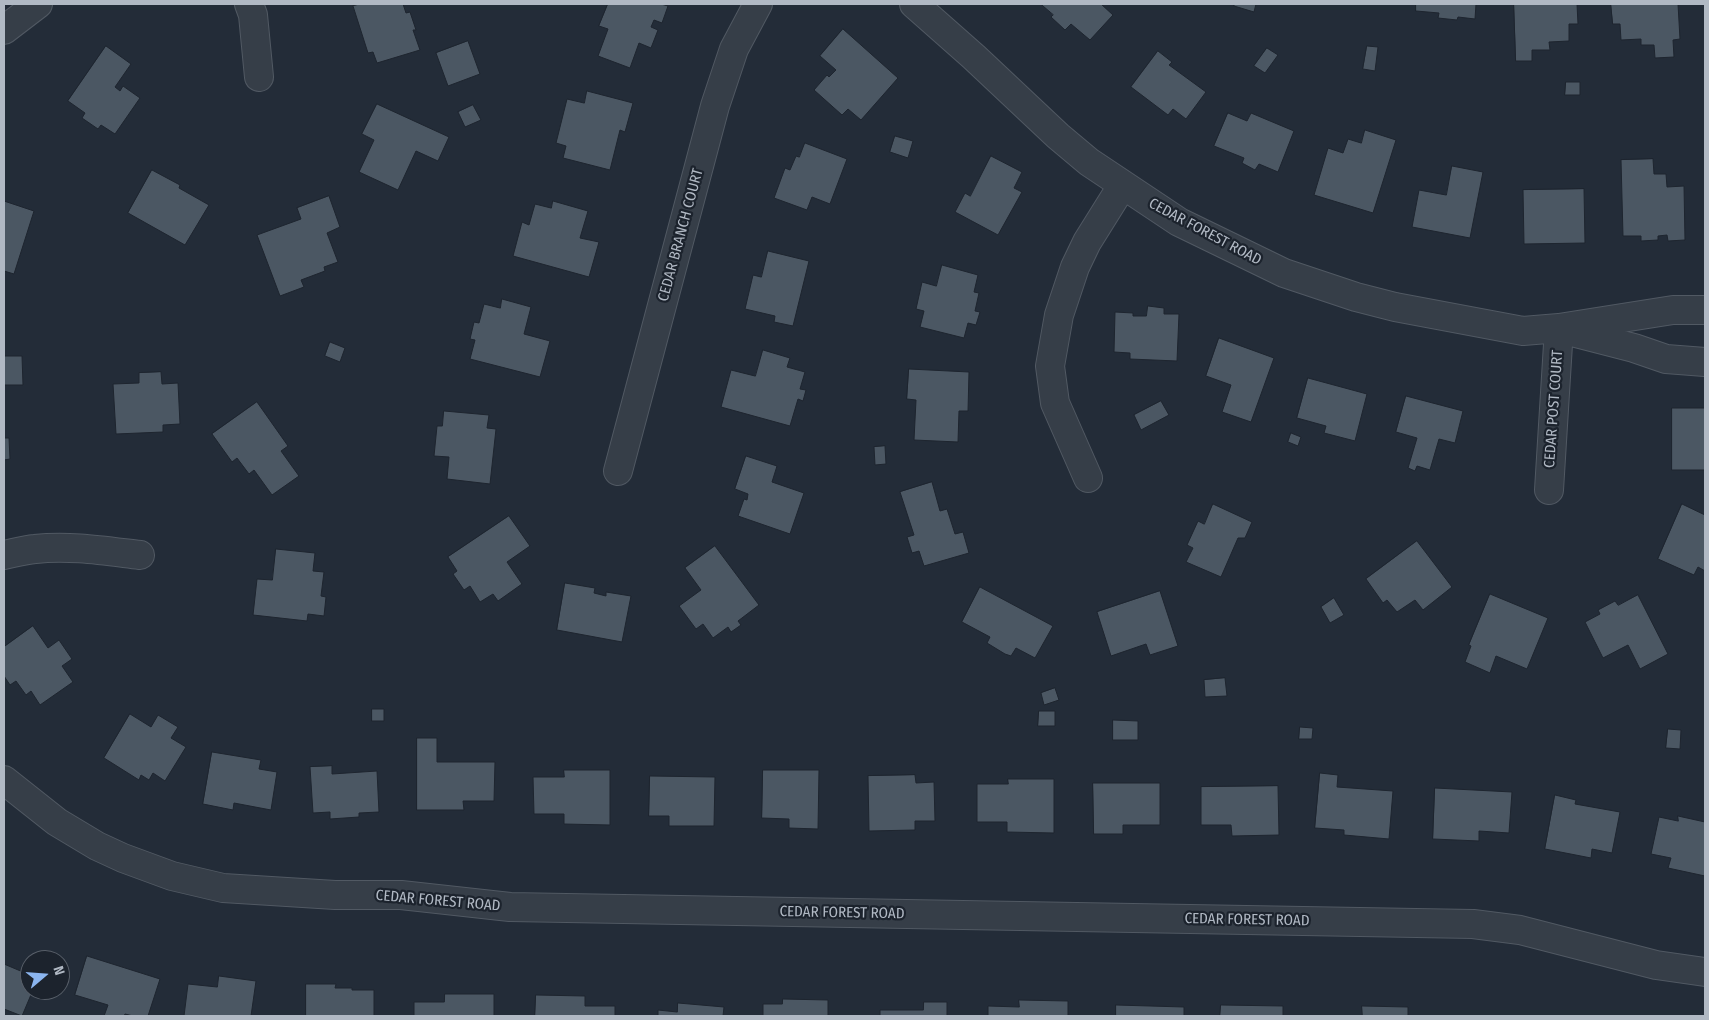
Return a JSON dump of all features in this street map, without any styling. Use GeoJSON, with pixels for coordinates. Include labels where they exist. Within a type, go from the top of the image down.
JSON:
{"type":"FeatureCollection","features":[{"type":"Feature","properties":{"kind":"street"},"geometry":{"type":"LineString","coordinates":[[5,26],[38,4]]}},
{"type":"Feature","properties":{"kind":"street"},"geometry":{"type":"LineString","coordinates":[[249,4],[253,15],[259,77]]}},
{"type":"Feature","properties":{"kind":"street","name":"CEDAR BRANCH COURT"},"geometry":{"type":"LineString","coordinates":[[618,471],[714,106],[734,49],[758,4]]}},
{"type":"Feature","properties":{"kind":"street","name":"CEDAR FOREST ROAD"},"geometry":{"type":"LineString","coordinates":[[914,4],[1058,136],[1122,186],[1179,222],[1284,273],[1356,297],[1395,307],[1523,331],[1559,328],[1673,310],[1705,310]]}},
{"type":"Feature","properties":{"kind":"street"},"geometry":{"type":"LineString","coordinates":[[1088,478],[1055,404],[1050,366],[1059,315],[1075,267],[1087,242],[1122,186]]}},
{"type":"Feature","properties":{"kind":"street","name":"CEDAR FOREST ROAD"},"geometry":{"type":"LineString","coordinates":[[1559,328],[1634,348],[1666,359],[1705,362]]}},
{"type":"Feature","properties":{"kind":"street","name":"CEDAR POST COURT"},"geometry":{"type":"LineString","coordinates":[[1549,490],[1559,328]]}},
{"type":"Feature","properties":{"kind":"street"},"geometry":{"type":"LineString","coordinates":[[4,555],[35,549],[63,548],[105,550],[140,556]]}},
{"type":"Feature","properties":{"kind":"street","name":"CEDAR FOREST ROAD"},"geometry":{"type":"LineString","coordinates":[[4,780],[57,822],[97,846],[172,876],[223,888],[335,895],[401,895],[510,907],[1473,924],[1520,930],[1656,965],[1705,972]]}},
{"type":"Feature","properties":{"kind":"building"},"geometry":{"type":"Polygon","coordinates":[[[360,4],[403,4],[406,13],[410,12],[416,30],[413,30],[420,50],[377,63],[373,52],[368,53],[353,6],[360,4]]]}},
{"type":"Feature","properties":{"kind":"building"},"geometry":{"type":"Polygon","coordinates":[[[608,4],[661,4],[668,6],[662,23],[654,20],[651,27],[658,30],[651,48],[639,43],[630,68],[598,56],[608,29],[599,26],[608,4]]]}},
{"type":"Feature","properties":{"kind":"building"},"geometry":{"type":"Polygon","coordinates":[[[1041,4],[1101,4],[1113,15],[1090,40],[1071,24],[1065,30],[1041,4]]]}},
{"type":"Feature","properties":{"kind":"building"},"geometry":{"type":"Polygon","coordinates":[[[1235,4],[1256,4],[1254,12],[1234,6],[1235,4]]]}},
{"type":"Feature","properties":{"kind":"building"},"geometry":{"type":"Polygon","coordinates":[[[1416,4],[1476,4],[1475,19],[1458,17],[1457,20],[1438,18],[1439,13],[1416,11],[1416,4]]]}},
{"type":"Feature","properties":{"kind":"building"},"geometry":{"type":"Polygon","coordinates":[[[1514,4],[1577,4],[1578,24],[1569,24],[1569,41],[1549,42],[1550,50],[1532,50],[1532,61],[1516,61],[1514,4]]]}},
{"type":"Feature","properties":{"kind":"building"},"geometry":{"type":"Polygon","coordinates":[[[1611,4],[1678,4],[1680,39],[1673,40],[1674,57],[1655,58],[1654,45],[1641,45],[1641,39],[1621,40],[1620,24],[1613,24],[1611,4]]]}},
{"type":"Feature","properties":{"kind":"building"},"geometry":{"type":"Polygon","coordinates":[[[843,29],[898,78],[861,120],[848,109],[842,115],[814,90],[827,75],[829,77],[836,70],[820,56],[843,29]]]}},
{"type":"Feature","properties":{"kind":"building"},"geometry":{"type":"Polygon","coordinates":[[[468,41],[480,74],[448,86],[436,53],[468,41]]]}},
{"type":"Feature","properties":{"kind":"building"},"geometry":{"type":"Polygon","coordinates":[[[106,46],[131,64],[115,87],[120,91],[123,86],[140,98],[115,134],[101,125],[98,129],[82,118],[85,113],[68,101],[106,46]]]}},
{"type":"Feature","properties":{"kind":"building"},"geometry":{"type":"Polygon","coordinates":[[[1367,46],[1378,47],[1375,71],[1363,69],[1367,46]]]}},
{"type":"Feature","properties":{"kind":"building"},"geometry":{"type":"Polygon","coordinates":[[[1267,48],[1278,55],[1265,73],[1254,66],[1267,48]]]}},
{"type":"Feature","properties":{"kind":"building"},"geometry":{"type":"Polygon","coordinates":[[[1158,51],[1172,62],[1169,65],[1206,92],[1186,119],[1173,109],[1168,115],[1131,87],[1158,51]]]}},
{"type":"Feature","properties":{"kind":"building"},"geometry":{"type":"Polygon","coordinates":[[[1566,82],[1580,82],[1580,95],[1565,95],[1566,82]]]}},
{"type":"Feature","properties":{"kind":"building"},"geometry":{"type":"Polygon","coordinates":[[[587,91],[633,103],[625,132],[620,130],[610,170],[563,158],[566,146],[556,143],[567,99],[584,103],[587,91]]]}},
{"type":"Feature","properties":{"kind":"building"},"geometry":{"type":"Polygon","coordinates":[[[377,104],[449,137],[438,161],[416,151],[398,190],[359,172],[374,140],[362,134],[377,104]]]}},
{"type":"Feature","properties":{"kind":"building"},"geometry":{"type":"Polygon","coordinates":[[[473,105],[481,120],[465,127],[458,112],[473,105]]]}},
{"type":"Feature","properties":{"kind":"building"},"geometry":{"type":"Polygon","coordinates":[[[1228,113],[1247,121],[1251,113],[1294,131],[1278,172],[1259,164],[1255,170],[1242,163],[1244,158],[1214,146],[1228,113]]]}},
{"type":"Feature","properties":{"kind":"building"},"geometry":{"type":"Polygon","coordinates":[[[1365,130],[1396,140],[1373,213],[1314,195],[1328,148],[1343,153],[1348,139],[1361,143],[1365,130]]]}},
{"type":"Feature","properties":{"kind":"building"},"geometry":{"type":"Polygon","coordinates":[[[895,136],[913,141],[908,158],[890,152],[895,136]]]}},
{"type":"Feature","properties":{"kind":"building"},"geometry":{"type":"Polygon","coordinates":[[[805,143],[847,159],[830,204],[812,197],[807,210],[774,198],[785,168],[790,170],[796,156],[799,157],[805,143]]]}},
{"type":"Feature","properties":{"kind":"building"},"geometry":{"type":"Polygon","coordinates":[[[991,156],[1022,172],[1014,188],[1022,192],[998,235],[955,212],[965,193],[970,196],[991,156]]]}},
{"type":"Feature","properties":{"kind":"building"},"geometry":{"type":"Polygon","coordinates":[[[1653,159],[1654,174],[1666,174],[1667,187],[1684,186],[1685,240],[1668,241],[1667,235],[1658,236],[1658,240],[1641,241],[1641,236],[1623,236],[1621,160],[1653,159]]]}},
{"type":"Feature","properties":{"kind":"building"},"geometry":{"type":"Polygon","coordinates":[[[1452,166],[1483,172],[1470,238],[1412,227],[1419,190],[1446,195],[1452,166]]]}},
{"type":"Feature","properties":{"kind":"building"},"geometry":{"type":"Polygon","coordinates":[[[152,170],[180,185],[179,188],[209,205],[185,245],[128,213],[152,170]]]}},
{"type":"Feature","properties":{"kind":"building"},"geometry":{"type":"Polygon","coordinates":[[[1584,189],[1585,243],[1524,244],[1523,190],[1584,189]]]}},
{"type":"Feature","properties":{"kind":"building"},"geometry":{"type":"Polygon","coordinates":[[[329,196],[340,227],[327,233],[338,262],[324,267],[325,271],[301,280],[304,287],[280,296],[257,235],[301,219],[297,208],[329,196]]]}},
{"type":"Feature","properties":{"kind":"building"},"geometry":{"type":"Polygon","coordinates":[[[4,201],[34,211],[14,274],[4,271],[4,201]]]}},
{"type":"Feature","properties":{"kind":"building"},"geometry":{"type":"Polygon","coordinates":[[[553,201],[588,211],[580,238],[599,242],[589,277],[513,256],[522,222],[529,225],[535,204],[551,208],[553,201]]]}},
{"type":"Feature","properties":{"kind":"building"},"geometry":{"type":"Polygon","coordinates":[[[768,251],[809,261],[793,326],[774,322],[775,316],[745,309],[753,275],[761,277],[768,251]]]}},
{"type":"Feature","properties":{"kind":"building"},"geometry":{"type":"Polygon","coordinates":[[[942,265],[978,275],[974,292],[979,293],[975,311],[980,312],[976,325],[968,323],[964,338],[920,327],[924,311],[916,309],[922,282],[936,286],[942,265]]]}},
{"type":"Feature","properties":{"kind":"building"},"geometry":{"type":"Polygon","coordinates":[[[502,299],[531,307],[524,334],[550,341],[540,377],[470,359],[475,340],[470,339],[474,322],[479,323],[484,304],[500,308],[502,299]]]}},
{"type":"Feature","properties":{"kind":"building"},"geometry":{"type":"Polygon","coordinates":[[[1148,306],[1164,308],[1164,314],[1179,314],[1177,361],[1130,359],[1130,353],[1114,352],[1115,312],[1133,313],[1133,316],[1146,316],[1148,306]]]}},
{"type":"Feature","properties":{"kind":"building"},"geometry":{"type":"Polygon","coordinates":[[[1219,338],[1274,358],[1251,422],[1222,412],[1231,385],[1206,376],[1219,338]]]}},
{"type":"Feature","properties":{"kind":"building"},"geometry":{"type":"Polygon","coordinates":[[[330,342],[345,348],[340,362],[325,356],[330,342]]]}},
{"type":"Feature","properties":{"kind":"building"},"geometry":{"type":"Polygon","coordinates":[[[763,350],[790,358],[787,367],[805,372],[800,389],[806,390],[803,401],[798,399],[790,426],[721,407],[731,370],[755,376],[763,350]]]}},
{"type":"Feature","properties":{"kind":"building"},"geometry":{"type":"Polygon","coordinates":[[[4,356],[22,356],[23,385],[4,385],[4,356]]]}},
{"type":"Feature","properties":{"kind":"building"},"geometry":{"type":"Polygon","coordinates":[[[909,369],[969,372],[968,411],[959,411],[958,442],[914,440],[916,400],[907,399],[909,369]]]}},
{"type":"Feature","properties":{"kind":"building"},"geometry":{"type":"Polygon","coordinates":[[[161,372],[162,384],[178,383],[180,424],[163,425],[163,432],[116,434],[113,384],[139,383],[139,373],[161,372]]]}},
{"type":"Feature","properties":{"kind":"building"},"geometry":{"type":"Polygon","coordinates":[[[1308,378],[1367,394],[1355,441],[1324,433],[1326,426],[1297,418],[1308,378]]]}},
{"type":"Feature","properties":{"kind":"building"},"geometry":{"type":"Polygon","coordinates":[[[1406,396],[1463,411],[1455,443],[1439,439],[1430,470],[1417,466],[1415,471],[1408,468],[1417,438],[1396,432],[1406,396]]]}},
{"type":"Feature","properties":{"kind":"building"},"geometry":{"type":"Polygon","coordinates":[[[1161,401],[1169,415],[1141,430],[1134,415],[1161,401]]]}},
{"type":"Feature","properties":{"kind":"building"},"geometry":{"type":"Polygon","coordinates":[[[257,402],[288,446],[281,451],[299,476],[272,495],[254,470],[249,474],[237,458],[232,462],[212,434],[257,402]]]}},
{"type":"Feature","properties":{"kind":"building"},"geometry":{"type":"Polygon","coordinates":[[[1672,408],[1705,408],[1705,470],[1672,470],[1672,408]]]}},
{"type":"Feature","properties":{"kind":"building"},"geometry":{"type":"Polygon","coordinates":[[[444,411],[489,415],[487,428],[496,429],[490,484],[447,479],[449,457],[434,456],[437,426],[442,426],[444,411]]]}},
{"type":"Feature","properties":{"kind":"building"},"geometry":{"type":"Polygon","coordinates":[[[1291,433],[1301,437],[1298,446],[1288,442],[1291,433]]]}},
{"type":"Feature","properties":{"kind":"building"},"geometry":{"type":"Polygon","coordinates":[[[4,438],[9,438],[10,459],[4,460],[4,438]]]}},
{"type":"Feature","properties":{"kind":"building"},"geometry":{"type":"Polygon","coordinates":[[[885,446],[886,464],[875,465],[874,447],[885,446]]]}},
{"type":"Feature","properties":{"kind":"building"},"geometry":{"type":"Polygon","coordinates":[[[746,456],[777,466],[772,482],[804,493],[790,534],[738,516],[744,499],[747,500],[748,494],[735,489],[746,456]]]}},
{"type":"Feature","properties":{"kind":"building"},"geometry":{"type":"Polygon","coordinates":[[[932,482],[940,511],[947,509],[955,534],[963,532],[969,553],[924,566],[919,551],[912,553],[907,537],[914,535],[900,492],[932,482]]]}},
{"type":"Feature","properties":{"kind":"building"},"geometry":{"type":"Polygon","coordinates":[[[1213,504],[1252,522],[1245,538],[1238,538],[1221,577],[1186,562],[1193,548],[1187,545],[1198,521],[1204,524],[1213,504]]]}},
{"type":"Feature","properties":{"kind":"building"},"geometry":{"type":"Polygon","coordinates":[[[1682,504],[1705,515],[1705,571],[1698,567],[1694,575],[1658,559],[1682,504]]]}},
{"type":"Feature","properties":{"kind":"building"},"geometry":{"type":"Polygon","coordinates":[[[509,516],[530,546],[507,562],[522,584],[498,601],[493,594],[480,602],[470,586],[464,590],[453,574],[457,571],[448,557],[509,516]]]}},
{"type":"Feature","properties":{"kind":"building"},"geometry":{"type":"Polygon","coordinates":[[[1417,541],[1452,587],[1423,610],[1415,600],[1397,612],[1387,600],[1383,603],[1366,579],[1417,541]]]}},
{"type":"Feature","properties":{"kind":"building"},"geometry":{"type":"Polygon","coordinates":[[[715,546],[759,605],[738,621],[741,625],[731,632],[728,627],[713,638],[703,624],[696,629],[679,606],[701,590],[685,568],[715,546]]]}},
{"type":"Feature","properties":{"kind":"building"},"geometry":{"type":"Polygon","coordinates":[[[276,549],[315,553],[313,571],[324,572],[321,596],[326,597],[324,616],[308,614],[307,621],[253,615],[257,579],[272,580],[276,549]]]}},
{"type":"Feature","properties":{"kind":"building"},"geometry":{"type":"Polygon","coordinates":[[[565,583],[595,588],[594,593],[606,596],[606,592],[631,596],[622,642],[557,630],[565,583]]]}},
{"type":"Feature","properties":{"kind":"building"},"geometry":{"type":"Polygon","coordinates":[[[980,587],[1053,626],[1035,658],[1016,648],[1011,656],[1005,654],[987,643],[990,637],[962,622],[980,587]]]}},
{"type":"Feature","properties":{"kind":"building"},"geometry":{"type":"Polygon","coordinates":[[[1160,591],[1178,646],[1150,655],[1146,644],[1111,656],[1097,612],[1160,591]]]}},
{"type":"Feature","properties":{"kind":"building"},"geometry":{"type":"Polygon","coordinates":[[[1490,594],[1548,618],[1527,669],[1496,656],[1490,673],[1465,662],[1471,646],[1469,645],[1490,594]]]}},
{"type":"Feature","properties":{"kind":"building"},"geometry":{"type":"Polygon","coordinates":[[[1638,595],[1668,654],[1640,669],[1628,645],[1603,658],[1585,622],[1600,614],[1598,610],[1615,601],[1618,605],[1638,595]]]}},
{"type":"Feature","properties":{"kind":"building"},"geometry":{"type":"Polygon","coordinates":[[[1334,598],[1344,615],[1330,623],[1321,607],[1334,598]]]}},
{"type":"Feature","properties":{"kind":"building"},"geometry":{"type":"Polygon","coordinates":[[[33,626],[48,648],[59,640],[72,659],[62,666],[73,682],[40,705],[31,691],[26,695],[16,681],[10,685],[4,676],[4,647],[33,626]]]}},
{"type":"Feature","properties":{"kind":"building"},"geometry":{"type":"Polygon","coordinates":[[[1225,678],[1227,696],[1205,697],[1204,680],[1225,678]]]}},
{"type":"Feature","properties":{"kind":"building"},"geometry":{"type":"Polygon","coordinates":[[[1055,688],[1059,700],[1044,705],[1041,693],[1055,688]]]}},
{"type":"Feature","properties":{"kind":"building"},"geometry":{"type":"Polygon","coordinates":[[[372,709],[384,709],[384,721],[372,721],[372,709]]]}},
{"type":"Feature","properties":{"kind":"building"},"geometry":{"type":"Polygon","coordinates":[[[1039,711],[1055,711],[1055,726],[1038,726],[1039,711]]]}},
{"type":"Feature","properties":{"kind":"building"},"geometry":{"type":"Polygon","coordinates":[[[130,714],[151,727],[158,715],[178,727],[171,738],[186,747],[165,781],[153,773],[149,780],[141,775],[139,780],[104,758],[130,714]]]}},
{"type":"Feature","properties":{"kind":"building"},"geometry":{"type":"Polygon","coordinates":[[[1113,720],[1138,721],[1138,740],[1113,740],[1113,720]]]}},
{"type":"Feature","properties":{"kind":"building"},"geometry":{"type":"Polygon","coordinates":[[[1300,727],[1313,728],[1312,739],[1299,739],[1300,727]]]}},
{"type":"Feature","properties":{"kind":"building"},"geometry":{"type":"Polygon","coordinates":[[[1668,729],[1681,730],[1680,749],[1666,748],[1668,729]]]}},
{"type":"Feature","properties":{"kind":"building"},"geometry":{"type":"Polygon","coordinates":[[[417,738],[437,738],[437,762],[495,762],[494,801],[463,801],[464,810],[417,810],[417,738]]]}},
{"type":"Feature","properties":{"kind":"building"},"geometry":{"type":"Polygon","coordinates":[[[212,752],[261,760],[259,769],[277,772],[271,810],[234,803],[233,810],[203,804],[212,752]]]}},
{"type":"Feature","properties":{"kind":"building"},"geometry":{"type":"Polygon","coordinates":[[[332,766],[332,774],[377,771],[379,812],[359,813],[359,817],[330,819],[330,812],[313,813],[310,767],[332,766]]]}},
{"type":"Feature","properties":{"kind":"building"},"geometry":{"type":"Polygon","coordinates":[[[564,770],[610,770],[610,825],[564,824],[564,814],[534,814],[533,777],[564,777],[564,770]]]}},
{"type":"Feature","properties":{"kind":"building"},"geometry":{"type":"Polygon","coordinates":[[[763,770],[819,770],[818,829],[789,828],[789,819],[762,818],[763,770]]]}},
{"type":"Feature","properties":{"kind":"building"},"geometry":{"type":"Polygon","coordinates":[[[1320,773],[1338,775],[1337,787],[1393,791],[1389,839],[1344,835],[1344,830],[1315,828],[1320,773]]]}},
{"type":"Feature","properties":{"kind":"building"},"geometry":{"type":"Polygon","coordinates":[[[915,775],[916,783],[934,782],[935,821],[915,821],[915,830],[869,831],[868,776],[915,775]]]}},
{"type":"Feature","properties":{"kind":"building"},"geometry":{"type":"Polygon","coordinates":[[[650,776],[715,777],[714,826],[669,826],[669,816],[649,816],[650,776]]]}},
{"type":"Feature","properties":{"kind":"building"},"geometry":{"type":"Polygon","coordinates":[[[1008,779],[1054,779],[1054,833],[1007,832],[1007,822],[977,822],[977,784],[1008,784],[1008,779]]]}},
{"type":"Feature","properties":{"kind":"building"},"geometry":{"type":"Polygon","coordinates":[[[1093,783],[1160,783],[1160,825],[1123,825],[1123,834],[1094,834],[1093,783]]]}},
{"type":"Feature","properties":{"kind":"building"},"geometry":{"type":"Polygon","coordinates":[[[1278,786],[1279,835],[1232,836],[1231,825],[1201,825],[1201,787],[1278,786]]]}},
{"type":"Feature","properties":{"kind":"building"},"geometry":{"type":"Polygon","coordinates":[[[1435,788],[1512,792],[1509,833],[1479,831],[1479,841],[1433,839],[1435,788]]]}},
{"type":"Feature","properties":{"kind":"building"},"geometry":{"type":"Polygon","coordinates":[[[1555,795],[1576,800],[1575,804],[1620,812],[1612,853],[1592,849],[1591,858],[1545,849],[1555,795]]]}},
{"type":"Feature","properties":{"kind":"building"},"geometry":{"type":"Polygon","coordinates":[[[1678,816],[1705,822],[1705,876],[1668,868],[1671,858],[1651,854],[1659,817],[1678,821],[1678,816]]]}},
{"type":"Feature","properties":{"kind":"building"},"geometry":{"type":"Polygon","coordinates":[[[87,956],[160,979],[148,1016],[125,1014],[124,1016],[104,1016],[108,1005],[75,995],[87,956]]]}},
{"type":"Feature","properties":{"kind":"building"},"geometry":{"type":"Polygon","coordinates":[[[4,964],[20,971],[20,1000],[29,1000],[22,1016],[4,1009],[4,964]]]}},
{"type":"Feature","properties":{"kind":"building"},"geometry":{"type":"Polygon","coordinates":[[[219,976],[256,981],[251,1016],[184,1016],[188,984],[217,987],[219,976]]]}},
{"type":"Feature","properties":{"kind":"building"},"geometry":{"type":"Polygon","coordinates":[[[306,984],[336,984],[335,988],[374,990],[374,1016],[306,1016],[306,984]]]}},
{"type":"Feature","properties":{"kind":"building"},"geometry":{"type":"Polygon","coordinates":[[[445,994],[494,994],[494,1016],[414,1016],[414,1002],[444,1002],[445,994]]]}},
{"type":"Feature","properties":{"kind":"building"},"geometry":{"type":"Polygon","coordinates":[[[536,995],[585,996],[585,1006],[615,1006],[615,1016],[535,1016],[536,995]]]}},
{"type":"Feature","properties":{"kind":"building"},"geometry":{"type":"Polygon","coordinates":[[[783,999],[828,1000],[828,1016],[763,1016],[763,1004],[782,1004],[783,999]]]}},
{"type":"Feature","properties":{"kind":"building"},"geometry":{"type":"Polygon","coordinates":[[[1019,1000],[1068,1001],[1068,1016],[988,1016],[988,1006],[1019,1007],[1019,1000]]]}},
{"type":"Feature","properties":{"kind":"building"},"geometry":{"type":"Polygon","coordinates":[[[924,1002],[947,1002],[947,1016],[880,1016],[880,1010],[923,1010],[924,1002]]]}},
{"type":"Feature","properties":{"kind":"building"},"geometry":{"type":"Polygon","coordinates":[[[678,1003],[724,1007],[723,1016],[658,1016],[658,1010],[677,1012],[678,1003]]]}},
{"type":"Feature","properties":{"kind":"building"},"geometry":{"type":"Polygon","coordinates":[[[1116,1005],[1184,1007],[1184,1016],[1116,1016],[1116,1005]]]}},
{"type":"Feature","properties":{"kind":"building"},"geometry":{"type":"Polygon","coordinates":[[[1221,1005],[1283,1006],[1283,1016],[1220,1016],[1221,1005]]]}},
{"type":"Feature","properties":{"kind":"building"},"geometry":{"type":"Polygon","coordinates":[[[1362,1006],[1408,1007],[1408,1016],[1362,1016],[1362,1006]]]}}]}
